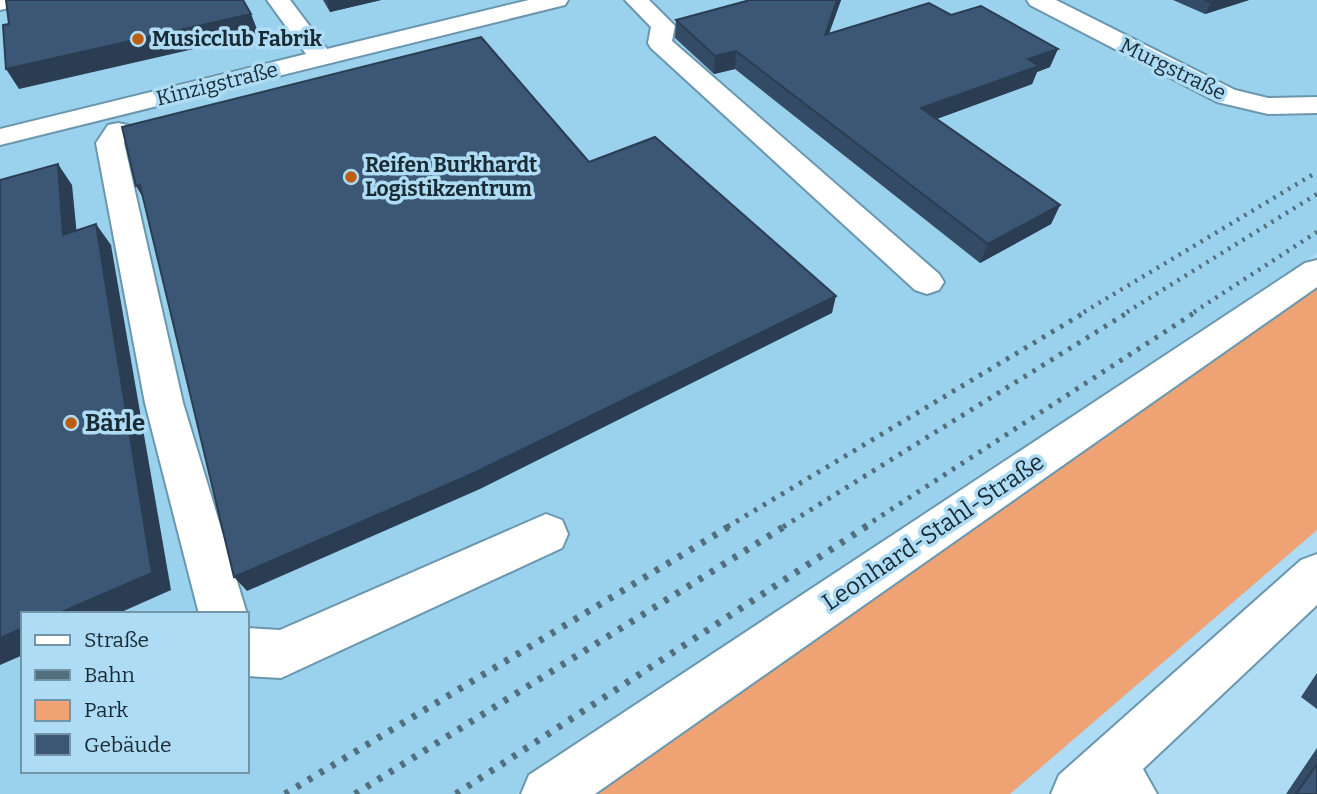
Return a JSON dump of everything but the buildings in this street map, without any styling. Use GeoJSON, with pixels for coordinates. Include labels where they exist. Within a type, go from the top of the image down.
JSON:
{"type":"FeatureCollection","features":[{"type":"Feature","properties":{"kind":"street"},"geometry":{"type":"LineString","coordinates":[[0,3],[14,0]]}},
{"type":"Feature","properties":{"kind":"street"},"geometry":{"type":"LineString","coordinates":[[278,0],[321,58]]}},
{"type":"Feature","properties":{"kind":"street"},"geometry":{"type":"LineString","coordinates":[[636,0],[663,26],[660,43],[927,282]]}},
{"type":"Feature","properties":{"kind":"street","name":"Murgstraße"},"geometry":{"type":"LineString","coordinates":[[1038,0],[1226,96],[1268,106],[1317,105]]}},
{"type":"Feature","properties":{"kind":"street"},"geometry":{"type":"LineString","coordinates":[[222,612],[164,403],[105,123],[532,30],[548,17],[553,1]]}},
{"type":"Feature","properties":{"kind":"street","name":"Kinzigstraße"},"geometry":{"type":"LineString","coordinates":[[0,137],[105,123],[321,58],[553,1]]}},
{"type":"Feature","properties":{"kind":"street","name":"Leonhard-Stahl-Straße"},"geometry":{"type":"LineString","coordinates":[[548,794],[1317,271]]}},
{"type":"Feature","properties":{"kind":"street"},"geometry":{"type":"LineString","coordinates":[[248,652],[281,654],[546,534]]}},
{"type":"Feature","properties":{"kind":"street"},"geometry":{"type":"LineString","coordinates":[[1105,786],[1317,575]]}},
{"type":"Feature","properties":{"kind":"shaded area"},"geometry":{"type":"Polygon","coordinates":[[[0,0],[1317,0],[1317,253],[516,794],[0,794],[0,0]]]}},
{"type":"Feature","properties":{"kind":"green space"},"geometry":{"type":"Polygon","coordinates":[[[1317,285],[1317,530],[1010,794],[574,794],[1317,285]]]}},
{"type":"Feature","properties":{"kind":"railway"},"geometry":{"type":"LineString","coordinates":[[1084,312],[1317,172]]}},
{"type":"Feature","properties":{"kind":"railway"},"geometry":{"type":"LineString","coordinates":[[1127,312],[1317,194]]}},
{"type":"Feature","properties":{"kind":"railway"},"geometry":{"type":"LineString","coordinates":[[1194,312],[1317,232]]}},
{"type":"Feature","properties":{"kind":"railway"},"geometry":{"type":"LineString","coordinates":[[727,527],[1087,311]]}},
{"type":"Feature","properties":{"kind":"railway"},"geometry":{"type":"LineString","coordinates":[[783,527],[1130,311]]}},
{"type":"Feature","properties":{"kind":"railway"},"geometry":{"type":"LineString","coordinates":[[864,527],[1197,311]]}},
{"type":"Feature","properties":{"kind":"railway"},"geometry":{"type":"LineString","coordinates":[[285,794],[730,526]]}},
{"type":"Feature","properties":{"kind":"railway"},"geometry":{"type":"LineString","coordinates":[[355,794],[785,526]]}},
{"type":"Feature","properties":{"kind":"railway"},"geometry":{"type":"LineString","coordinates":[[456,794],[867,526]]}},
{"type":"Feature","properties":{"kind":"place","name":"Musicclub Fabrik"},"geometry":{"type":"Point","coordinates":[138,39]}},
{"type":"Feature","properties":{"kind":"place","name":"Reifen Burkhardt Logistikzentrum"},"geometry":{"type":"Point","coordinates":[351,177]}},
{"type":"Feature","properties":{"kind":"place","name":"Bärle"},"geometry":{"type":"Point","coordinates":[71,423]}}]}
